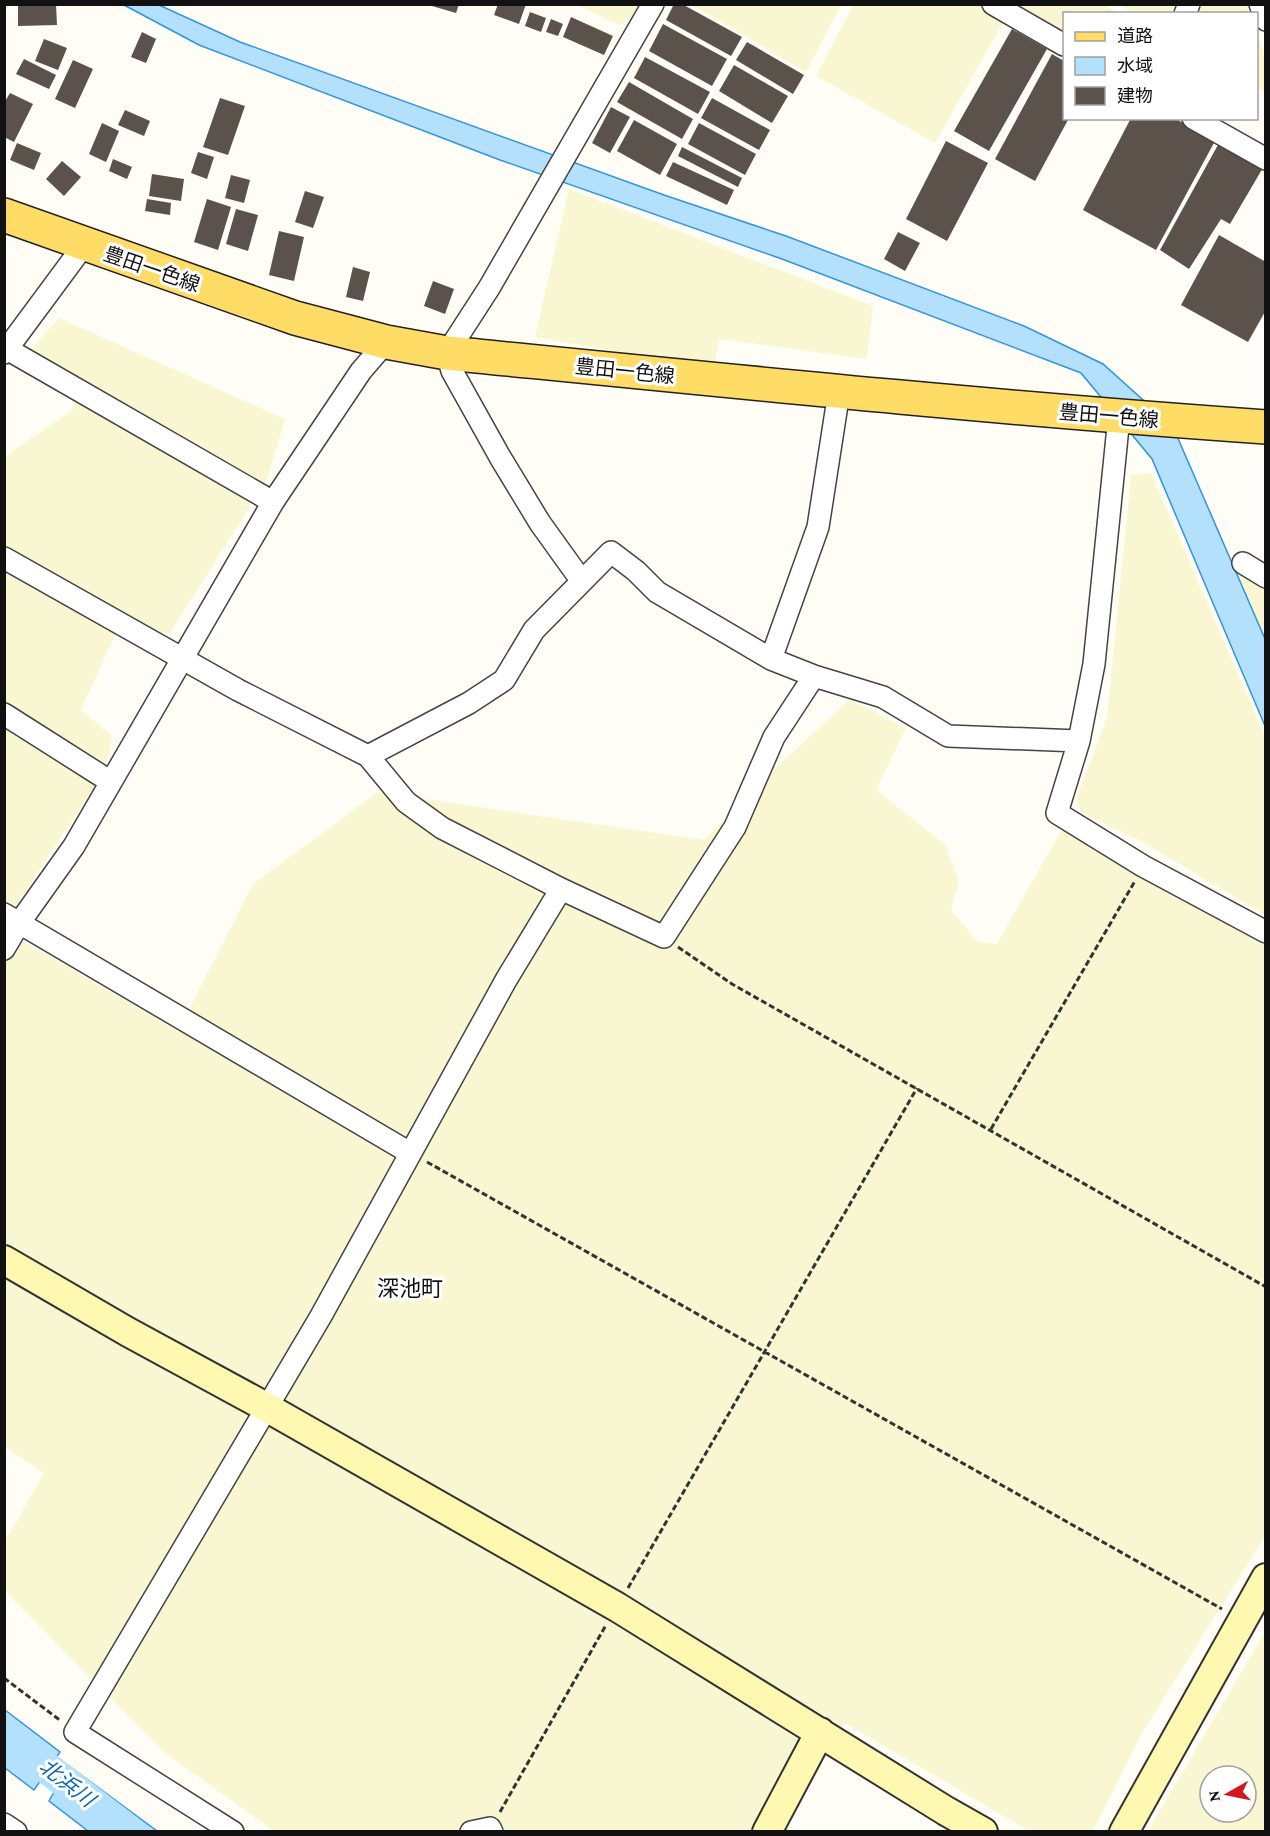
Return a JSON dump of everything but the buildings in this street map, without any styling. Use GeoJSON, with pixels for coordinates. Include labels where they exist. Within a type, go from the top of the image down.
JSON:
{"type":"FeatureCollection","features":[{"type":"Feature","properties":{"kind":"main road","name":"豊田一色線"},"geometry":{"type":"LineString","coordinates":[[4,216],[295,318],[386,342],[447,353],[839,392],[1119,417],[1266,427]]}},
{"type":"Feature","properties":{"kind":"street"},"geometry":{"type":"LineString","coordinates":[[581,580],[540,523],[500,457],[452,371],[447,353],[489,288],[653,4]]}},
{"type":"Feature","properties":{"kind":"street"},"geometry":{"type":"LineString","coordinates":[[993,4],[1063,44]]}},
{"type":"Feature","properties":{"kind":"street"},"geometry":{"type":"LineString","coordinates":[[1260,4],[1266,20]]}},
{"type":"Feature","properties":{"kind":"street"},"geometry":{"type":"LineString","coordinates":[[1197,120],[1266,159]]}},
{"type":"Feature","properties":{"kind":"street"},"geometry":{"type":"LineString","coordinates":[[84,245],[6,351],[273,502]]}},
{"type":"Feature","properties":{"kind":"street"},"geometry":{"type":"LineString","coordinates":[[4,949],[12,918],[74,846],[184,660],[273,502],[361,371],[386,342]]}},
{"type":"Feature","properties":{"kind":"street"},"geometry":{"type":"LineString","coordinates":[[771,659],[818,527],[839,392]]}},
{"type":"Feature","properties":{"kind":"street"},"geometry":{"type":"LineString","coordinates":[[1119,417],[1094,664],[1079,741],[1056,813],[1143,866],[1266,932]]}},
{"type":"Feature","properties":{"kind":"street"},"geometry":{"type":"LineString","coordinates":[[368,756],[469,703],[504,680],[534,630],[610,552],[636,571],[657,592],[771,659],[814,676],[883,697],[948,736],[1079,741]]}},
{"type":"Feature","properties":{"kind":"street"},"geometry":{"type":"LineString","coordinates":[[4,558],[238,690],[368,756],[406,802],[442,828],[561,889],[664,937],[735,827],[774,737],[814,676]]}},
{"type":"Feature","properties":{"kind":"street"},"geometry":{"type":"LineString","coordinates":[[1243,563],[1266,577]]}},
{"type":"Feature","properties":{"kind":"street"},"geometry":{"type":"LineString","coordinates":[[4,714],[111,782]]}},
{"type":"Feature","properties":{"kind":"street"},"geometry":{"type":"LineString","coordinates":[[233,1832],[75,1731],[321,1316],[506,980],[561,889]]}},
{"type":"Feature","properties":{"kind":"street"},"geometry":{"type":"LineString","coordinates":[[12,918],[410,1152]]}},
{"type":"Feature","properties":{"kind":"street"},"geometry":{"type":"LineString","coordinates":[[4,1260],[617,1607],[983,1832]]}},
{"type":"Feature","properties":{"kind":"street"},"geometry":{"type":"LineString","coordinates":[[1124,1832],[1266,1578]]}},
{"type":"Feature","properties":{"kind":"street"},"geometry":{"type":"LineString","coordinates":[[767,1832],[820,1732]]}},
{"type":"Feature","properties":{"kind":"street"},"geometry":{"type":"LineString","coordinates":[[4,1824],[16,1832]]}},
{"type":"Feature","properties":{"kind":"path"},"geometry":{"type":"LineString","coordinates":[[990,1130],[1143,866]]}},
{"type":"Feature","properties":{"kind":"path"},"geometry":{"type":"LineString","coordinates":[[664,937],[732,984],[1266,1287]]}},
{"type":"Feature","properties":{"kind":"path"},"geometry":{"type":"LineString","coordinates":[[485,1830],[617,1607],[917,1088]]}},
{"type":"Feature","properties":{"kind":"path"},"geometry":{"type":"LineString","coordinates":[[410,1152],[1241,1620]]}},
{"type":"Feature","properties":{"kind":"path"},"geometry":{"type":"LineString","coordinates":[[4,1678],[75,1731]]}},
{"type":"Feature","properties":{"kind":"shaded area"},"geometry":{"type":"Polygon","coordinates":[[[1103,4],[1116,12],[1063,12],[1063,36],[1017,10],[1020,5],[1103,4]]]}},
{"type":"Feature","properties":{"kind":"shaded area"},"geometry":{"type":"Polygon","coordinates":[[[1200,4],[1246,5],[1249,12],[1196,12],[1200,4]]]}},
{"type":"Feature","properties":{"kind":"shaded area"},"geometry":{"type":"Polygon","coordinates":[[[577,5],[645,5],[637,17],[619,25],[577,5]]]}},
{"type":"Feature","properties":{"kind":"shaded area"},"geometry":{"type":"Polygon","coordinates":[[[692,5],[841,5],[806,72],[692,5]]]}},
{"type":"Feature","properties":{"kind":"shaded area"},"geometry":{"type":"Polygon","coordinates":[[[853,5],[978,5],[1005,19],[935,143],[816,76],[853,5]]]}},
{"type":"Feature","properties":{"kind":"shaded area"},"geometry":{"type":"Polygon","coordinates":[[[1119,5],[1182,5],[1178,12],[1132,12],[1119,5]]]}},
{"type":"Feature","properties":{"kind":"shaded area"},"geometry":{"type":"Polygon","coordinates":[[[1258,36],[1265,58],[1265,92],[1258,88],[1258,36]]]}},
{"type":"Feature","properties":{"kind":"shaded area"},"geometry":{"type":"Polygon","coordinates":[[[569,189],[873,306],[867,359],[719,339],[714,369],[535,337],[569,189]]]}},
{"type":"Feature","properties":{"kind":"shaded area"},"geometry":{"type":"Polygon","coordinates":[[[59,318],[285,419],[267,479],[170,633],[116,632],[81,710],[112,736],[106,769],[20,899],[5,929],[5,456],[73,410],[80,383],[31,350],[59,318]]]}},
{"type":"Feature","properties":{"kind":"shaded area"},"geometry":{"type":"Polygon","coordinates":[[[1151,473],[1265,736],[1265,915],[1146,844],[1081,812],[1076,799],[1107,718],[1131,475],[1151,473]]]}},
{"type":"Feature","properties":{"kind":"shaded area"},"geometry":{"type":"Polygon","coordinates":[[[1224,566],[1265,591],[1265,672],[1224,566]]]}},
{"type":"Feature","properties":{"kind":"shaded area"},"geometry":{"type":"Polygon","coordinates":[[[849,700],[906,728],[876,790],[945,845],[959,881],[951,910],[978,942],[997,944],[1062,829],[1265,945],[1265,1536],[1142,1733],[1093,1831],[1029,1831],[845,1723],[752,1832],[274,1831],[165,1753],[5,1591],[5,1541],[44,1473],[5,1447],[4,930],[178,1031],[253,884],[378,792],[704,840],[761,782],[849,700]]]}},
{"type":"Feature","properties":{"kind":"shaded area"},"geometry":{"type":"Polygon","coordinates":[[[1265,1632],[1265,1831],[1148,1831],[1265,1632]]]}},
{"type":"Feature","properties":{"kind":"water"},"geometry":{"type":"Polygon","coordinates":[[[124,5],[159,5],[240,42],[664,195],[786,236],[1024,326],[1103,364],[1173,427],[1265,639],[1265,726],[1152,459],[1081,373],[782,259],[500,160],[199,45],[124,5]]]}},
{"type":"Feature","properties":{"kind":"water","name":"北浜川"},"geometry":{"type":"Polygon","coordinates":[[[5,1710],[60,1752],[34,1790],[5,1768],[5,1710]]]}},
{"type":"Feature","properties":{"kind":"water","name":"北浜川"},"geometry":{"type":"Polygon","coordinates":[[[69,1766],[157,1831],[88,1831],[49,1801],[69,1766]]]}},
{"type":"Feature","properties":{"kind":"waterway","name":"北浜川"},"geometry":{"type":"LineString","coordinates":[[4,1735],[130,1832]]}},
{"type":"Feature","properties":{"kind":"district","name":"深池町"},"geometry":{"type":"Point","coordinates":[410,1288]}}]}
